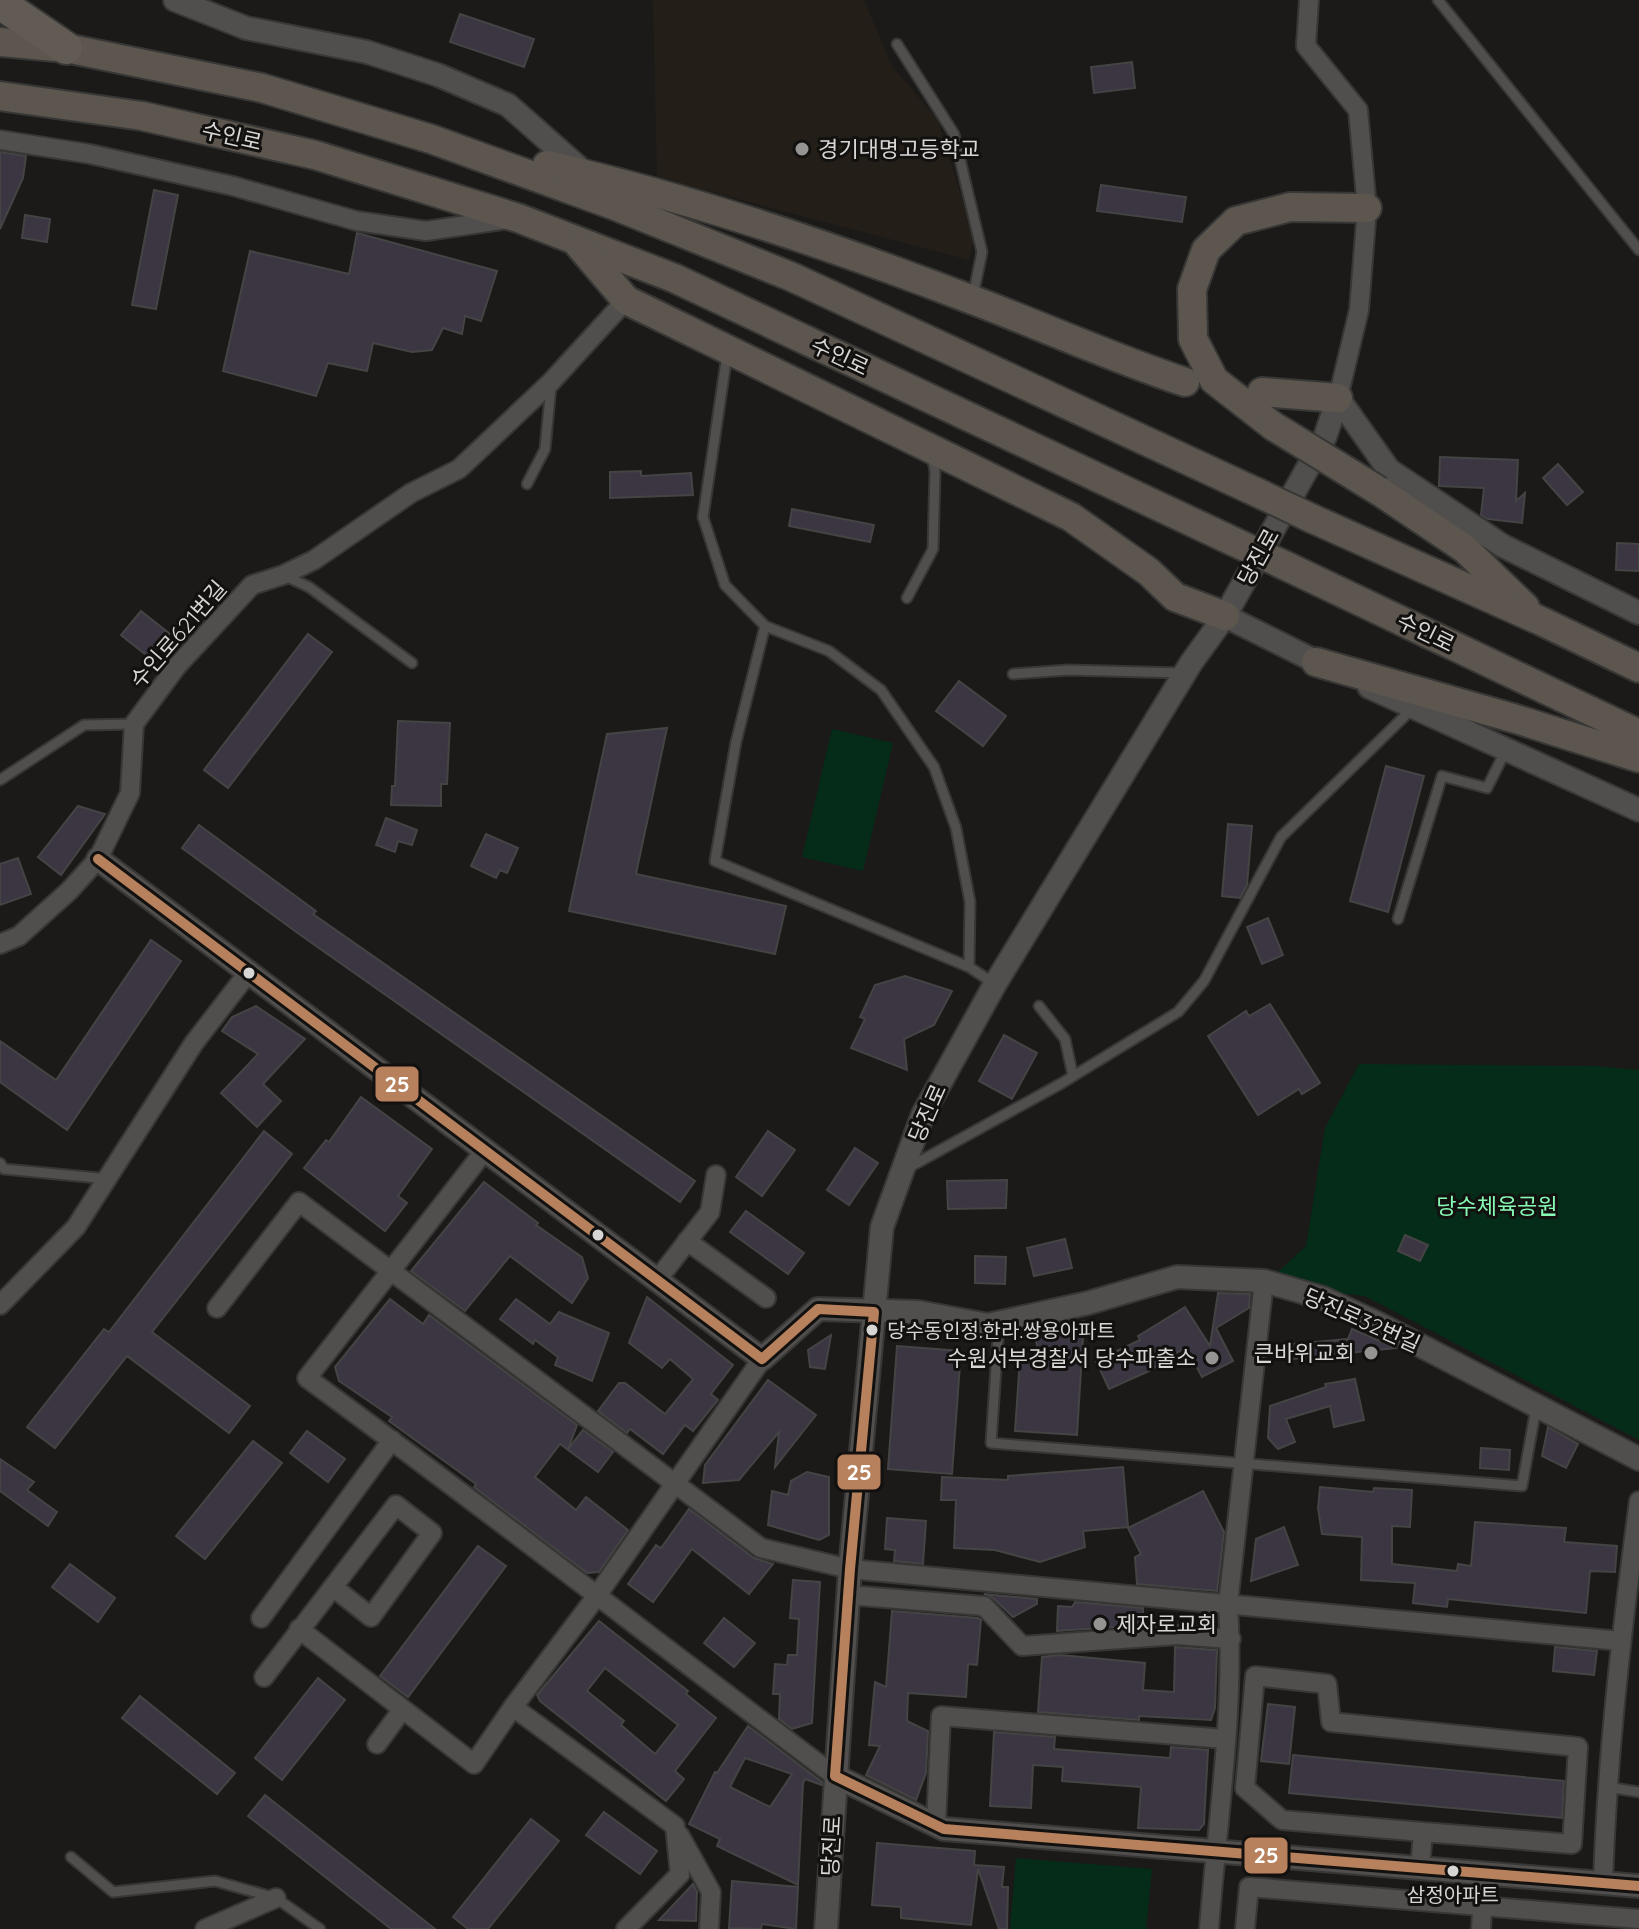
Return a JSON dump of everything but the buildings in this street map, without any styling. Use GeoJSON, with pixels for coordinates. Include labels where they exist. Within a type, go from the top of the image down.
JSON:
{"type":"FeatureCollection","features":[{"type":"Feature","properties":{"kind":"highway"},"geometry":{"type":"LineString","coordinates":[[0,3],[66,48]]}},
{"type":"Feature","properties":{"kind":"highway"},"geometry":{"type":"LineString","coordinates":[[0,42],[66,48],[262,88],[431,139],[613,205],[792,277],[1639,668]]}},
{"type":"Feature","properties":{"kind":"highway","name":"수인로"},"geometry":{"type":"LineString","coordinates":[[0,96],[142,116],[315,155],[518,218],[674,278],[1639,734]]}},
{"type":"Feature","properties":{"kind":"highway"},"geometry":{"type":"LineString","coordinates":[[431,139],[586,174],[805,238],[972,300],[1121,361],[1185,382]]}},
{"type":"Feature","properties":{"kind":"highway"},"geometry":{"type":"LineString","coordinates":[[1367,208],[1290,207],[1236,221],[1206,250],[1192,289],[1193,339],[1214,380],[1273,426],[1379,491],[1465,549],[1541,621]]}},
{"type":"Feature","properties":{"kind":"highway"},"geometry":{"type":"LineString","coordinates":[[576,241],[626,300],[1071,517],[1149,572],[1175,597],[1225,616]]}},
{"type":"Feature","properties":{"kind":"highway"},"geometry":{"type":"LineString","coordinates":[[1262,392],[1338,398]]}},
{"type":"Feature","properties":{"kind":"highway"},"geometry":{"type":"LineString","coordinates":[[1316,662],[1639,758]]}},
{"type":"Feature","properties":{"kind":"street"},"geometry":{"type":"LineString","coordinates":[[175,0],[246,28],[367,52],[438,75],[508,105],[586,174]]}},
{"type":"Feature","properties":{"kind":"street"},"geometry":{"type":"LineString","coordinates":[[1309,0],[1306,46],[1358,110],[1367,208],[1359,310],[1338,398],[1389,470],[1503,546],[1639,613]]}},
{"type":"Feature","properties":{"kind":"street"},"geometry":{"type":"LineString","coordinates":[[0,140],[90,154],[233,186],[357,221],[426,231],[518,218]]}},
{"type":"Feature","properties":{"kind":"street","name":"수인로621번길"},"geometry":{"type":"LineString","coordinates":[[0,944],[19,936],[69,891],[98,859],[130,793],[134,724],[177,666],[252,585],[314,560],[411,493],[459,469],[551,382],[626,300]]}},
{"type":"Feature","properties":{"kind":"street","name":"당진로"},"geometry":{"type":"LineString","coordinates":[[826,1929],[850,1569],[882,1227],[923,1114],[995,984],[1185,673],[1225,616],[1325,437],[1338,398]]}},
{"type":"Feature","properties":{"kind":"street"},"geometry":{"type":"LineString","coordinates":[[1225,616],[1316,662],[1639,810]]}},
{"type":"Feature","properties":{"kind":"street"},"geometry":{"type":"LineString","coordinates":[[98,859],[762,1359],[596,1597],[474,1764],[299,1629]]}},
{"type":"Feature","properties":{"kind":"street"},"geometry":{"type":"LineString","coordinates":[[0,1305],[76,1227],[194,1043],[248,973]]}},
{"type":"Feature","properties":{"kind":"street"},"geometry":{"type":"LineString","coordinates":[[486,1149],[307,1378],[835,1776],[944,1829],[1639,1886]]}},
{"type":"Feature","properties":{"kind":"street"},"geometry":{"type":"LineString","coordinates":[[658,1279],[710,1212],[716,1175]]}},
{"type":"Feature","properties":{"kind":"street"},"geometry":{"type":"LineString","coordinates":[[217,1308],[299,1202],[761,1548],[850,1569],[1621,1641]]}},
{"type":"Feature","properties":{"kind":"street"},"geometry":{"type":"LineString","coordinates":[[687,1241],[766,1298]]}},
{"type":"Feature","properties":{"kind":"street","name":"당진로32번길"},"geometry":{"type":"LineString","coordinates":[[762,1359],[818,1309],[918,1312],[988,1325],[1088,1303],[1177,1277],[1264,1281],[1337,1304],[1639,1459]]}},
{"type":"Feature","properties":{"kind":"street"},"geometry":{"type":"LineString","coordinates":[[1209,1929],[1231,1639],[1228,1604],[1264,1281]]}},
{"type":"Feature","properties":{"kind":"street"},"geometry":{"type":"LineString","coordinates":[[261,1618],[392,1440]]}},
{"type":"Feature","properties":{"kind":"street"},"geometry":{"type":"LineString","coordinates":[[1603,1883],[1606,1787],[1639,1501]]}},
{"type":"Feature","properties":{"kind":"street"},"geometry":{"type":"LineString","coordinates":[[264,1677],[299,1629],[396,1505],[432,1533],[371,1617],[333,1587]]}},
{"type":"Feature","properties":{"kind":"street"},"geometry":{"type":"LineString","coordinates":[[848,1595],[984,1606],[1022,1646],[1177,1635],[1231,1639]]}},
{"type":"Feature","properties":{"kind":"street"},"geometry":{"type":"LineString","coordinates":[[1255,1676],[1327,1684],[1331,1722],[1578,1747],[1572,1844],[1423,1832],[1282,1820],[1245,1788],[1255,1676]]}},
{"type":"Feature","properties":{"kind":"street"},"geometry":{"type":"LineString","coordinates":[[513,1707],[675,1826],[711,1892],[709,1929]]}},
{"type":"Feature","properties":{"kind":"street"},"geometry":{"type":"LineString","coordinates":[[377,1744],[402,1710]]}},
{"type":"Feature","properties":{"kind":"street"},"geometry":{"type":"LineString","coordinates":[[936,1823],[941,1716],[1225,1739]]}},
{"type":"Feature","properties":{"kind":"street"},"geometry":{"type":"LineString","coordinates":[[626,1929],[680,1874],[675,1826]]}},
{"type":"Feature","properties":{"kind":"street"},"geometry":{"type":"LineString","coordinates":[[1420,1868],[1423,1832]]}},
{"type":"Feature","properties":{"kind":"street"},"geometry":{"type":"LineString","coordinates":[[1481,1929],[1484,1873]]}},
{"type":"Feature","properties":{"kind":"street"},"geometry":{"type":"LineString","coordinates":[[1245,1929],[1249,1887],[1639,1919]]}},
{"type":"Feature","properties":{"kind":"street"},"geometry":{"type":"LineString","coordinates":[[205,1929],[276,1898]]}},
{"type":"Feature","properties":{"kind":"lane"},"geometry":{"type":"LineString","coordinates":[[1438,0],[1639,250]]}},
{"type":"Feature","properties":{"kind":"lane"},"geometry":{"type":"LineString","coordinates":[[897,44],[954,134],[982,252],[972,300]]}},
{"type":"Feature","properties":{"kind":"lane"},"geometry":{"type":"LineString","coordinates":[[728,349],[703,517],[725,585],[765,626],[829,651],[881,690],[934,767],[956,828],[970,902],[969,967]]}},
{"type":"Feature","properties":{"kind":"lane"},"geometry":{"type":"LineString","coordinates":[[527,484],[545,449],[551,382]]}},
{"type":"Feature","properties":{"kind":"lane"},"geometry":{"type":"LineString","coordinates":[[907,598],[933,549],[935,471],[931,449]]}},
{"type":"Feature","properties":{"kind":"lane"},"geometry":{"type":"LineString","coordinates":[[283,575],[309,587],[412,663]]}},
{"type":"Feature","properties":{"kind":"lane"},"geometry":{"type":"LineString","coordinates":[[765,626],[736,742],[715,861],[969,967],[995,984]]}},
{"type":"Feature","properties":{"kind":"lane"},"geometry":{"type":"LineString","coordinates":[[1013,674],[1068,670],[1185,673]]}},
{"type":"Feature","properties":{"kind":"lane"},"geometry":{"type":"LineString","coordinates":[[903,1171],[1073,1076],[1178,1012],[1204,981],[1281,837],[1413,707]]}},
{"type":"Feature","properties":{"kind":"lane"},"geometry":{"type":"LineString","coordinates":[[0,780],[84,725],[134,724]]}},
{"type":"Feature","properties":{"kind":"lane"},"geometry":{"type":"LineString","coordinates":[[1398,919],[1442,776],[1487,788],[1506,750]]}},
{"type":"Feature","properties":{"kind":"lane"},"geometry":{"type":"LineString","coordinates":[[1039,1006],[1065,1039],[1073,1076]]}},
{"type":"Feature","properties":{"kind":"lane"},"geometry":{"type":"LineString","coordinates":[[0,1163],[4,1169],[109,1179]]}},
{"type":"Feature","properties":{"kind":"lane"},"geometry":{"type":"LineString","coordinates":[[999,1323],[991,1443],[1522,1486],[1537,1406]]}},
{"type":"Feature","properties":{"kind":"lane"},"geometry":{"type":"LineString","coordinates":[[1606,1787],[1639,1792]]}},
{"type":"Feature","properties":{"kind":"lane"},"geometry":{"type":"LineString","coordinates":[[71,1857],[113,1892],[215,1881],[276,1898],[320,1929]]}},
{"type":"Feature","properties":{"kind":"shaded area","name":"경기대명고등학교"},"geometry":{"type":"Polygon","coordinates":[[[653,0],[864,0],[892,66],[938,120],[974,238],[969,260],[657,178],[653,0]]]}},
{"type":"Feature","properties":{"kind":"green space"},"geometry":{"type":"Polygon","coordinates":[[[832,729],[893,743],[863,871],[802,857],[832,729]]]}},
{"type":"Feature","properties":{"kind":"green space","name":"당수체육공원"},"geometry":{"type":"Polygon","coordinates":[[[1359,1064],[1595,1066],[1639,1070],[1639,1440],[1365,1296],[1339,1293],[1277,1273],[1306,1246],[1325,1128],[1359,1064]]]}},
{"type":"Feature","properties":{"kind":"green space"},"geometry":{"type":"Polygon","coordinates":[[[1016,1858],[1152,1869],[1146,1929],[1010,1929],[1016,1858]]]}},
{"type":"Feature","properties":{"kind":"transit line","name":"25"},"geometry":{"type":"LineString","coordinates":[[98,859],[762,1359],[818,1309],[874,1312],[835,1776],[944,1829],[1639,1886]]}},
{"type":"Feature","properties":{"kind":"place","name":"경기대명고등학교"},"geometry":{"type":"Point","coordinates":[802,149]}},
{"type":"Feature","properties":{"kind":"place","name":"당수동인정.한라.쌍용아파트"},"geometry":{"type":"Point","coordinates":[872,1330]}},
{"type":"Feature","properties":{"kind":"place","name":"큰바위교회"},"geometry":{"type":"Point","coordinates":[1371,1353]}},
{"type":"Feature","properties":{"kind":"place","name":"수원서부경찰서 당수파출소"},"geometry":{"type":"Point","coordinates":[1212,1358]}},
{"type":"Feature","properties":{"kind":"place","name":"제자로교회"},"geometry":{"type":"Point","coordinates":[1100,1624]}},
{"type":"Feature","properties":{"kind":"place","name":"삼정아파트"},"geometry":{"type":"Point","coordinates":[1453,1871]}}]}
